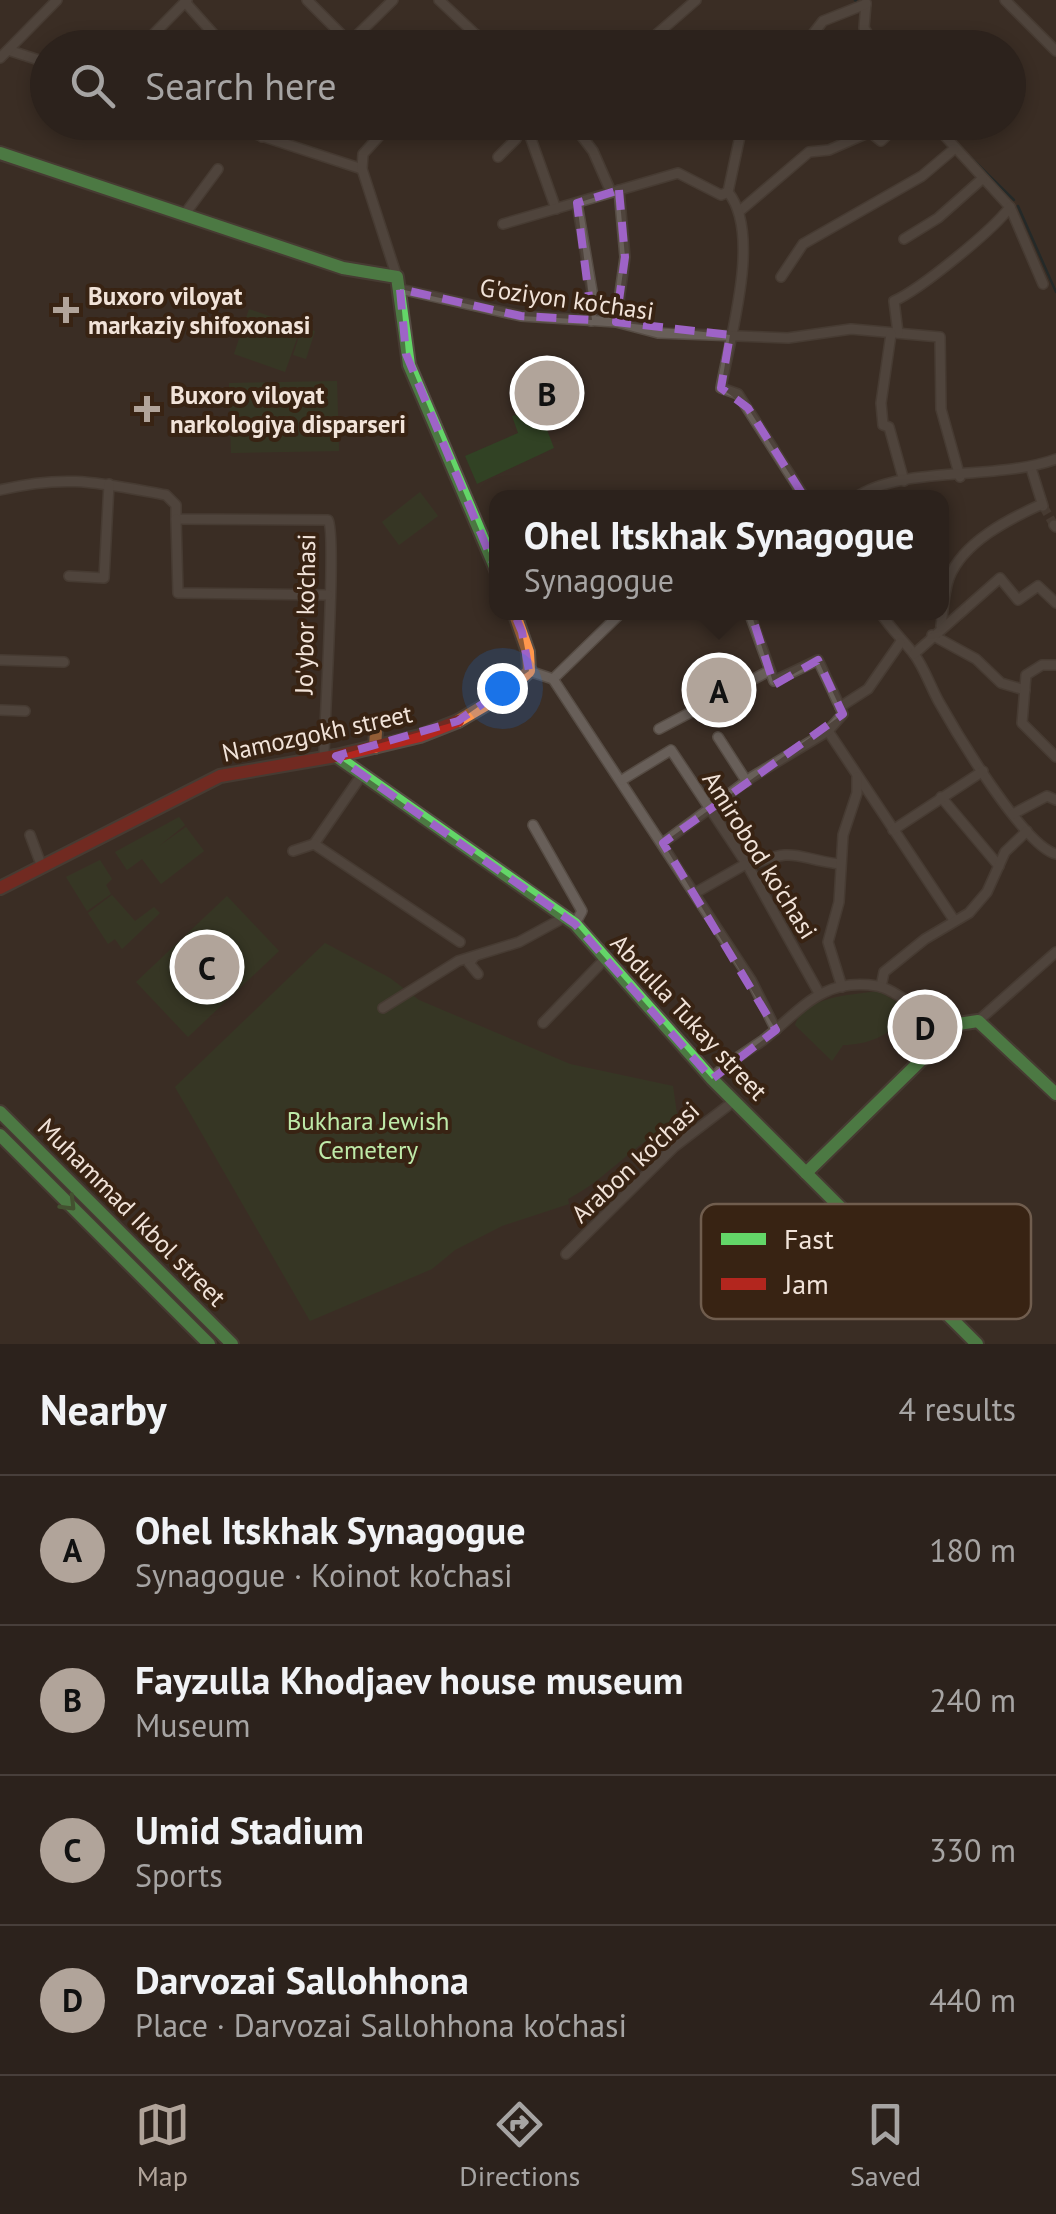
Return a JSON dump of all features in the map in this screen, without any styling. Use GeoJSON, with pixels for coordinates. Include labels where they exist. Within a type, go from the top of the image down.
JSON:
{"type":"FeatureCollection","features":[{"type":"Feature","properties":{"kind":"street"},"geometry":{"type":"LineString","coordinates":[[0,58],[57,0]]}},
{"type":"Feature","properties":{"kind":"street"},"geometry":{"type":"LineString","coordinates":[[308,0],[333,30]]}},
{"type":"Feature","properties":{"kind":"street"},"geometry":{"type":"LineString","coordinates":[[362,30],[394,0]]}},
{"type":"Feature","properties":{"kind":"street"},"geometry":{"type":"LineString","coordinates":[[438,0],[471,30]]}},
{"type":"Feature","properties":{"kind":"street"},"geometry":{"type":"LineString","coordinates":[[662,30],[696,0]]}},
{"type":"Feature","properties":{"kind":"street"},"geometry":{"type":"LineString","coordinates":[[1005,0],[1056,51]]}},
{"type":"Feature","properties":{"kind":"street"},"geometry":{"type":"LineString","coordinates":[[158,30],[186,1],[211,30]]}},
{"type":"Feature","properties":{"kind":"street"},"geometry":{"type":"LineString","coordinates":[[816,30],[823,21],[866,2],[865,30]]}},
{"type":"Feature","properties":{"kind":"street"},"geometry":{"type":"LineString","coordinates":[[8,50],[30,57]]}},
{"type":"Feature","properties":{"kind":"street"},"geometry":{"type":"LineString","coordinates":[[271,140],[362,169]]}},
{"type":"Feature","properties":{"kind":"street"},"geometry":{"type":"LineString","coordinates":[[376,140],[363,154],[362,169],[399,283],[409,365],[489,555]]}},
{"type":"Feature","properties":{"kind":"street"},"geometry":{"type":"LineString","coordinates":[[498,158],[515,140]]}},
{"type":"Feature","properties":{"kind":"street"},"geometry":{"type":"LineString","coordinates":[[531,140],[556,209]]}},
{"type":"Feature","properties":{"kind":"street"},"geometry":{"type":"LineString","coordinates":[[585,140],[615,191],[625,257],[616,322]]}},
{"type":"Feature","properties":{"kind":"street"},"geometry":{"type":"LineString","coordinates":[[740,140],[728,192],[741,210],[742,260],[721,388],[738,394],[800,490]]}},
{"type":"Feature","properties":{"kind":"street"},"geometry":{"type":"LineString","coordinates":[[741,210],[809,152],[828,150],[851,140]]}},
{"type":"Feature","properties":{"kind":"street"},"geometry":{"type":"LineString","coordinates":[[947,140],[1010,206],[1043,284]]}},
{"type":"Feature","properties":{"kind":"street"},"geometry":{"type":"LineString","coordinates":[[781,277],[804,244],[922,176],[954,149]]}},
{"type":"Feature","properties":{"kind":"street"},"geometry":{"type":"LineString","coordinates":[[0,153],[343,268],[399,283]]}},
{"type":"Feature","properties":{"kind":"street"},"geometry":{"type":"LineString","coordinates":[[184,215],[218,169]]}},
{"type":"Feature","properties":{"kind":"street"},"geometry":{"type":"LineString","coordinates":[[504,224],[678,173],[721,195],[728,192]]}},
{"type":"Feature","properties":{"kind":"street"},"geometry":{"type":"LineString","coordinates":[[904,238],[938,218],[982,179]]}},
{"type":"Feature","properties":{"kind":"street"},"geometry":{"type":"LineString","coordinates":[[576,203],[592,291],[592,322]]}},
{"type":"Feature","properties":{"kind":"street"},"geometry":{"type":"LineString","coordinates":[[904,480],[889,427],[883,425],[881,403],[894,334],[894,301],[920,286],[998,224],[1010,206]]}},
{"type":"Feature","properties":{"kind":"street","name":"G'oziyon ko'chasi"},"geometry":{"type":"LineString","coordinates":[[399,283],[521,316],[616,322],[658,332],[788,338],[850,330],[940,338],[941,409],[960,477]]}},
{"type":"Feature","properties":{"kind":"street"},"geometry":{"type":"LineString","coordinates":[[867,490],[880,481],[960,477],[1031,468],[1056,459]]}},
{"type":"Feature","properties":{"kind":"street"},"geometry":{"type":"LineString","coordinates":[[949,582],[968,550],[1009,520],[1042,505],[1031,468]]}},
{"type":"Feature","properties":{"kind":"street"},"geometry":{"type":"LineString","coordinates":[[0,490],[49,478],[166,495],[176,505],[178,593],[328,595]]}},
{"type":"Feature","properties":{"kind":"street"},"geometry":{"type":"LineString","coordinates":[[69,576],[104,578],[109,484]]}},
{"type":"Feature","properties":{"kind":"street","name":"Jo'ybor ko'chasi"},"geometry":{"type":"LineString","coordinates":[[176,519],[328,520],[334,541],[328,595],[330,757]]}},
{"type":"Feature","properties":{"kind":"street"},"geometry":{"type":"LineString","coordinates":[[949,619],[1000,578],[1018,600],[1038,586],[1056,603]]}},
{"type":"Feature","properties":{"kind":"street"},"geometry":{"type":"LineString","coordinates":[[517,620],[528,652],[529,671],[553,679],[751,980],[776,1030]]}},
{"type":"Feature","properties":{"kind":"street"},"geometry":{"type":"LineString","coordinates":[[553,679],[614,620]]}},
{"type":"Feature","properties":{"kind":"street"},"geometry":{"type":"LineString","coordinates":[[663,843],[828,731],[843,714],[818,660],[778,681],[769,671],[753,620]]}},
{"type":"Feature","properties":{"kind":"street"},"geometry":{"type":"LineString","coordinates":[[885,620],[900,643],[914,654],[1013,814],[1047,852],[1056,854]]}},
{"type":"Feature","properties":{"kind":"street"},"geometry":{"type":"LineString","coordinates":[[941,626],[942,620]]}},
{"type":"Feature","properties":{"kind":"street"},"geometry":{"type":"LineString","coordinates":[[914,654],[948,620]]}},
{"type":"Feature","properties":{"kind":"street"},"geometry":{"type":"LineString","coordinates":[[932,635],[976,659],[1001,682],[1025,690]]}},
{"type":"Feature","properties":{"kind":"street"},"geometry":{"type":"LineString","coordinates":[[840,707],[868,690],[900,643]]}},
{"type":"Feature","properties":{"kind":"street"},"geometry":{"type":"LineString","coordinates":[[0,660],[64,662]]}},
{"type":"Feature","properties":{"kind":"street"},"geometry":{"type":"LineString","coordinates":[[1056,665],[1033,668],[1023,681],[1023,726],[1056,757]]}},
{"type":"Feature","properties":{"kind":"street","name":"Namozgokh street"},"geometry":{"type":"LineString","coordinates":[[0,888],[220,776],[330,757],[376,739],[458,721],[516,686],[529,671]]}},
{"type":"Feature","properties":{"kind":"street"},"geometry":{"type":"LineString","coordinates":[[660,729],[769,671]]}},
{"type":"Feature","properties":{"kind":"street"},"geometry":{"type":"LineString","coordinates":[[0,710],[25,710]]}},
{"type":"Feature","properties":{"kind":"street"},"geometry":{"type":"LineString","coordinates":[[828,731],[954,920]]}},
{"type":"Feature","properties":{"kind":"street"},"geometry":{"type":"LineString","coordinates":[[718,736],[748,782]]}},
{"type":"Feature","properties":{"kind":"street","name":"Amirobod ko'chasi"},"geometry":{"type":"LineString","coordinates":[[622,780],[671,750],[746,865],[819,993]]}},
{"type":"Feature","properties":{"kind":"street","name":"Abdulla Tukay street"},"geometry":{"type":"LineString","coordinates":[[330,757],[570,921],[712,1079],[837,1204]]}},
{"type":"Feature","properties":{"kind":"street"},"geometry":{"type":"LineString","coordinates":[[893,830],[983,771]]}},
{"type":"Feature","properties":{"kind":"street"},"geometry":{"type":"LineString","coordinates":[[293,851],[314,844],[361,776]]}},
{"type":"Feature","properties":{"kind":"street"},"geometry":{"type":"LineString","coordinates":[[842,988],[828,942],[839,902],[843,835],[857,793],[857,777]]}},
{"type":"Feature","properties":{"kind":"street"},"geometry":{"type":"LineString","coordinates":[[1013,814],[1047,796],[1056,800]]}},
{"type":"Feature","properties":{"kind":"street"},"geometry":{"type":"LineString","coordinates":[[942,797],[999,866]]}},
{"type":"Feature","properties":{"kind":"street"},"geometry":{"type":"LineString","coordinates":[[383,1008],[458,961],[570,921],[580,908],[533,825]]}},
{"type":"Feature","properties":{"kind":"street"},"geometry":{"type":"LineString","coordinates":[[881,987],[884,972],[981,902],[1005,852],[1027,832]]}},
{"type":"Feature","properties":{"kind":"street"},"geometry":{"type":"LineString","coordinates":[[30,835],[42,866]]}},
{"type":"Feature","properties":{"kind":"street"},"geometry":{"type":"LineString","coordinates":[[314,844],[460,942]]}},
{"type":"Feature","properties":{"kind":"street"},"geometry":{"type":"LineString","coordinates":[[695,893],[746,865],[785,854],[806,854],[839,864]]}},
{"type":"Feature","properties":{"kind":"street"},"geometry":{"type":"LineString","coordinates":[[712,1079],[776,1030],[799,1005],[819,993],[881,987],[915,1008],[926,1007],[942,1020],[958,1024],[978,1022],[1056,952]]}},
{"type":"Feature","properties":{"kind":"street"},"geometry":{"type":"LineString","coordinates":[[474,957],[470,964],[478,974]]}},
{"type":"Feature","properties":{"kind":"street"},"geometry":{"type":"LineString","coordinates":[[543,1024],[605,959]]}},
{"type":"Feature","properties":{"kind":"street"},"geometry":{"type":"LineString","coordinates":[[978,1022],[1056,1094]]}},
{"type":"Feature","properties":{"kind":"street"},"geometry":{"type":"LineString","coordinates":[[806,1173],[958,1024]]}},
{"type":"Feature","properties":{"kind":"street","name":"Arabon ko'chasi"},"geometry":{"type":"LineString","coordinates":[[566,1254],[674,1147],[734,1101]]}},
{"type":"Feature","properties":{"kind":"street","name":"Muhammad Ikbol street"},"geometry":{"type":"LineString","coordinates":[[0,1112],[232,1344]]}},
{"type":"Feature","properties":{"kind":"street","name":"Muhammad Ikbol street"},"geometry":{"type":"LineString","coordinates":[[0,1135],[208,1344]]}},
{"type":"Feature","properties":{"kind":"street","name":"Abdulla Tukay street"},"geometry":{"type":"LineString","coordinates":[[953,1319],[978,1344]]}},
{"type":"Feature","properties":{"kind":"highlighted area"},"geometry":{"type":"Polygon","coordinates":[[[619,190],[625,257],[616,322],[730,335],[721,388],[748,408],[822,525],[733,556],[774,685],[818,660],[843,714],[663,843],[776,1030],[712,1079],[575,924],[336,756],[458,721],[529,671],[522,632],[406,354],[400,289],[521,316],[592,320],[577,203],[619,190]]]}},
{"type":"Feature","properties":{"kind":"green space"},"geometry":{"type":"Polygon","coordinates":[[[249,309],[301,327],[285,372],[234,354],[249,309]]]}},
{"type":"Feature","properties":{"kind":"green space"},"geometry":{"type":"Polygon","coordinates":[[[302,327],[315,331],[306,359],[293,355],[302,327]]]}},
{"type":"Feature","properties":{"kind":"green space"},"geometry":{"type":"Polygon","coordinates":[[[337,381],[339,451],[231,453],[229,383],[337,381]]]}},
{"type":"Feature","properties":{"kind":"green space"},"geometry":{"type":"Polygon","coordinates":[[[539,409],[554,448],[477,484],[465,456],[518,433],[512,416],[539,409]]]}},
{"type":"Feature","properties":{"kind":"green space"},"geometry":{"type":"Polygon","coordinates":[[[420,492],[438,516],[399,545],[382,522],[420,492]]]}},
{"type":"Feature","properties":{"kind":"green space"},"geometry":{"type":"Polygon","coordinates":[[[179,817],[185,825],[159,846],[186,827],[204,851],[161,884],[142,859],[127,870],[115,852],[179,817]]]}},
{"type":"Feature","properties":{"kind":"green space"},"geometry":{"type":"Polygon","coordinates":[[[100,860],[112,879],[106,885],[111,894],[87,911],[66,877],[100,860]]]}},
{"type":"Feature","properties":{"kind":"green space"},"geometry":{"type":"Polygon","coordinates":[[[112,895],[135,921],[154,907],[160,913],[122,949],[115,939],[108,944],[88,913],[112,895]]]}},
{"type":"Feature","properties":{"kind":"green space"},"geometry":{"type":"Polygon","coordinates":[[[227,896],[279,951],[188,1037],[136,982],[227,896]]]}},
{"type":"Feature","properties":{"kind":"green space","name":"Bukhara Jewish Cemetery"},"geometry":{"type":"Polygon","coordinates":[[[325,943],[390,978],[419,1000],[570,1064],[673,1086],[678,1121],[568,1199],[569,1204],[502,1226],[455,1250],[432,1269],[310,1321],[175,1087],[325,943]]]}},
{"type":"Feature","properties":{"kind":"green space"},"geometry":{"type":"Polygon","coordinates":[[[878,991],[904,1006],[896,1024],[872,1040],[843,1045],[832,1061],[795,1025],[800,1015],[818,1003],[878,991]]]}},
{"type":"Feature","properties":{"kind":"waterway"},"geometry":{"type":"LineString","coordinates":[[969,156],[1014,200]]}},
{"type":"Feature","properties":{"kind":"waterway"},"geometry":{"type":"LineString","coordinates":[[1018,206],[1056,292]]}},
{"type":"Feature","properties":{"kind":"tunnel"},"geometry":{"type":"LineString","coordinates":[[1043,506],[1054,525]]}},
{"type":"Feature","properties":{"kind":"traffic: fast"},"geometry":{"type":"LineString","coordinates":[[0,153],[343,268],[397,277],[409,365],[489,553]]}},
{"type":"Feature","properties":{"kind":"traffic: fast"},"geometry":{"type":"LineString","coordinates":[[336,756],[575,924],[712,1079],[837,1204]]}},
{"type":"Feature","properties":{"kind":"traffic: fast"},"geometry":{"type":"LineString","coordinates":[[806,1173],[958,1024],[978,1021],[1056,1094]]}},
{"type":"Feature","properties":{"kind":"traffic: fast"},"geometry":{"type":"LineString","coordinates":[[0,1112],[232,1344]]}},
{"type":"Feature","properties":{"kind":"traffic: fast"},"geometry":{"type":"LineString","coordinates":[[0,1135],[209,1344]]}},
{"type":"Feature","properties":{"kind":"traffic: fast"},"geometry":{"type":"LineString","coordinates":[[952,1319],[977,1344]]}},
{"type":"Feature","properties":{"kind":"traffic: slow"},"geometry":{"type":"LineString","coordinates":[[458,721],[504,694],[529,671],[528,652],[517,620]]}},
{"type":"Feature","properties":{"kind":"traffic: slow"},"geometry":{"type":"LineString","coordinates":[[375,747],[376,732]]}},
{"type":"Feature","properties":{"kind":"traffic: jam"},"geometry":{"type":"LineString","coordinates":[[0,888],[220,776],[336,756],[420,736],[458,721]]}},
{"type":"Feature","properties":{"kind":"place","name":"Buxoro viloyat markaziy shifoxonasi"},"geometry":{"type":"Point","coordinates":[66,310]}},
{"type":"Feature","properties":{"kind":"place","name":"Fayzulla Khodjaev house museum"},"geometry":{"type":"Point","coordinates":[547,393]}},
{"type":"Feature","properties":{"kind":"place","name":"Buxoro viloyat narkologiya disparseri"},"geometry":{"type":"Point","coordinates":[147,409]}},
{"type":"Feature","properties":{"kind":"place","name":"Ohel Itskhak Synagogue"},"geometry":{"type":"Point","coordinates":[719,690]}},
{"type":"Feature","properties":{"kind":"place","name":"Umid Stadium"},"geometry":{"type":"Point","coordinates":[207,967]}},
{"type":"Feature","properties":{"kind":"place","name":"Darvozai Sallohhona"},"geometry":{"type":"Point","coordinates":[925,1027]}}]}
